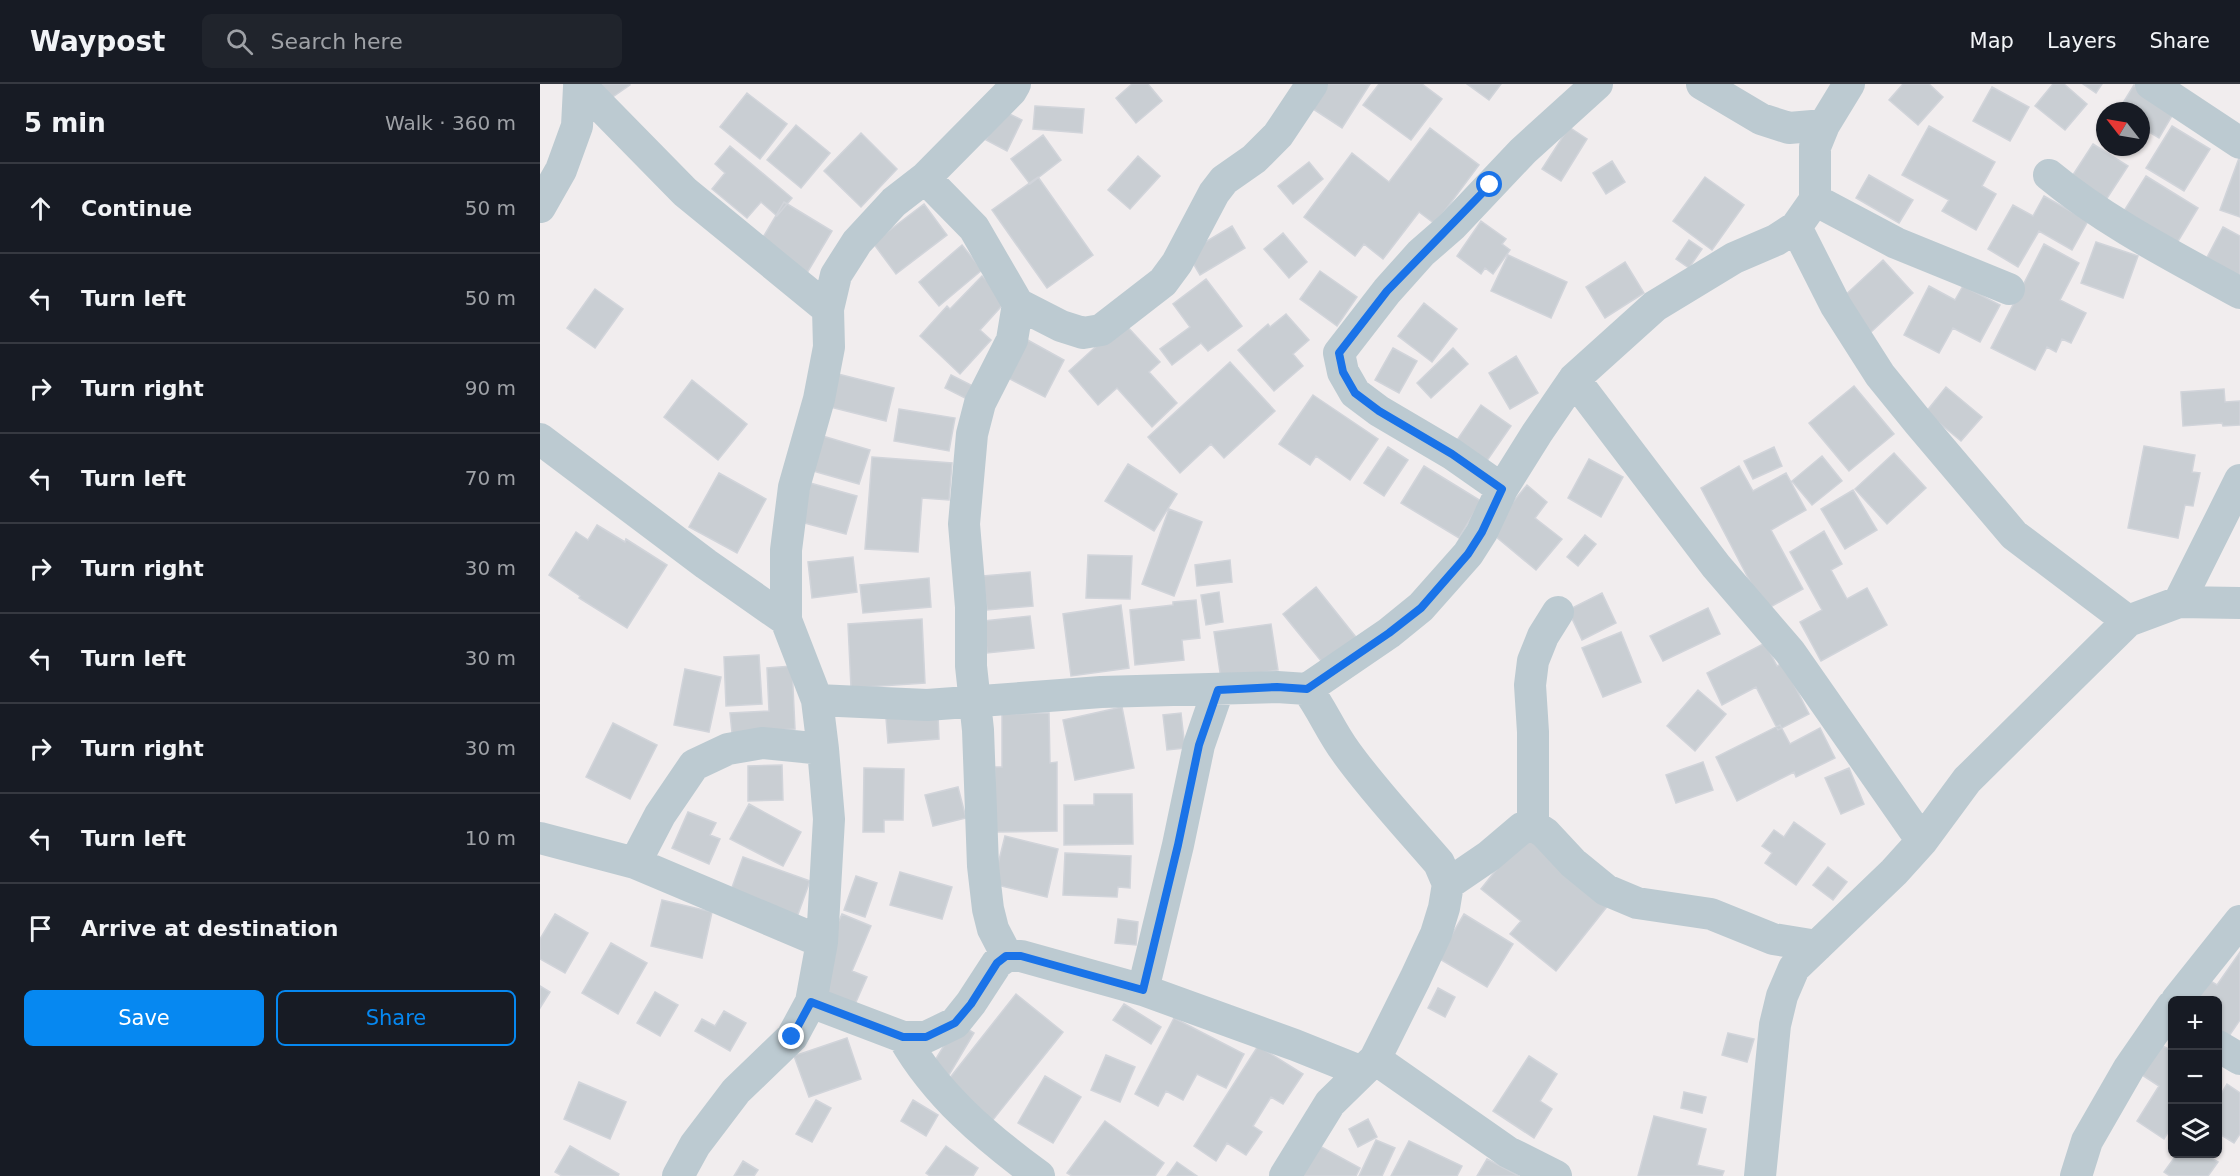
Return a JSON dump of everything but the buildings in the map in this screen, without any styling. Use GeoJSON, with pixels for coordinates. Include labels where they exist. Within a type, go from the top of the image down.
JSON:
{"type":"FeatureCollection","features":[{"type":"Feature","properties":{"kind":"street"},"geometry":{"type":"LineString","coordinates":[[678,1176],[695,1145],[736,1090],[792,1037],[811,1002],[822,942],[829,819],[823,749],[817,700],[786,620],[786,550],[794,487],[819,399],[829,347],[828,309],[836,275],[857,242],[894,202],[925,178],[1011,92],[1015,84]]}},
{"type":"Feature","properties":{"kind":"street"},"geometry":{"type":"LineString","coordinates":[[925,178],[974,228],[1018,304],[1061,326],[1083,333],[1101,330],[1163,282],[1177,263],[1214,193],[1224,180],[1254,159],[1278,135],[1312,84]]}},
{"type":"Feature","properties":{"kind":"street"},"geometry":{"type":"LineString","coordinates":[[1502,489],[1452,454],[1379,411],[1355,393],[1343,372],[1339,353],[1387,291],[1422,253],[1452,226],[1523,151],[1597,84]]}},
{"type":"Feature","properties":{"kind":"street"},"geometry":{"type":"LineString","coordinates":[[1702,84],[1761,119],[1789,128],[1824,125]]}},
{"type":"Feature","properties":{"kind":"street"},"geometry":{"type":"LineString","coordinates":[[817,700],[927,705],[1101,692],[1277,687],[1307,689],[1389,633],[1421,608],[1468,554],[1482,532],[1502,489],[1574,380],[1654,306],[1734,258],[1776,240],[1796,228],[1815,200],[1815,147],[1824,125],[1850,84]]}},
{"type":"Feature","properties":{"kind":"street"},"geometry":{"type":"LineString","coordinates":[[2151,84],[2240,143]]}},
{"type":"Feature","properties":{"kind":"street"},"geometry":{"type":"LineString","coordinates":[[579,85],[685,192],[828,309]]}},
{"type":"Feature","properties":{"kind":"street"},"geometry":{"type":"LineString","coordinates":[[540,207],[561,170],[577,126],[579,85]]}},
{"type":"Feature","properties":{"kind":"street"},"geometry":{"type":"LineString","coordinates":[[2049,175],[2078,198],[2133,233],[2240,293]]}},
{"type":"Feature","properties":{"kind":"street"},"geometry":{"type":"LineString","coordinates":[[1815,200],[1896,243],[2010,289]]}},
{"type":"Feature","properties":{"kind":"street"},"geometry":{"type":"LineString","coordinates":[[1796,228],[1836,306],[1880,375],[1919,423],[2014,535],[2128,621]]}},
{"type":"Feature","properties":{"kind":"street"},"geometry":{"type":"LineString","coordinates":[[1006,956],[993,929],[988,909],[983,866],[978,730],[974,701],[971,607],[964,524],[972,434],[980,403],[1012,340],[1018,304]]}},
{"type":"Feature","properties":{"kind":"street"},"geometry":{"type":"LineString","coordinates":[[1574,380],[1716,566],[1790,652],[1922,841]]}},
{"type":"Feature","properties":{"kind":"street"},"geometry":{"type":"LineString","coordinates":[[540,439],[706,564],[786,620]]}},
{"type":"Feature","properties":{"kind":"street"},"geometry":{"type":"LineString","coordinates":[[2179,602],[2240,480]]}},
{"type":"Feature","properties":{"kind":"street"},"geometry":{"type":"LineString","coordinates":[[1760,1176],[1775,1025],[1782,996],[1794,968],[1894,873],[1922,841],[1967,780],[2128,621],[2179,602],[2240,603]]}},
{"type":"Feature","properties":{"kind":"street"},"geometry":{"type":"LineString","coordinates":[[1533,825],[1533,732],[1530,685],[1533,661],[1543,636],[1558,612]]}},
{"type":"Feature","properties":{"kind":"street"},"geometry":{"type":"LineString","coordinates":[[1285,1176],[1330,1103],[1367,1065],[1436,934],[1448,884],[1439,863],[1346,753],[1307,689]]}},
{"type":"Feature","properties":{"kind":"street"},"geometry":{"type":"LineString","coordinates":[[1143,990],[1178,845],[1199,745],[1218,690]]}},
{"type":"Feature","properties":{"kind":"street"},"geometry":{"type":"LineString","coordinates":[[635,863],[660,815],[694,765],[728,749],[762,743],[823,749]]}},
{"type":"Feature","properties":{"kind":"street"},"geometry":{"type":"LineString","coordinates":[[1448,884],[1489,856],[1522,828],[1533,825],[1545,833],[1573,863],[1605,890],[1637,903],[1711,914],[1773,939],[1817,945]]}},
{"type":"Feature","properties":{"kind":"street"},"geometry":{"type":"LineString","coordinates":[[540,838],[635,863],[822,942]]}},
{"type":"Feature","properties":{"kind":"street"},"geometry":{"type":"LineString","coordinates":[[2183,996],[2240,921]]}},
{"type":"Feature","properties":{"kind":"street"},"geometry":{"type":"LineString","coordinates":[[811,1002],[903,1037],[926,1037],[955,1023],[971,1004],[997,963],[1006,956],[1021,956],[1143,990],[1294,1045],[1367,1065],[1508,1152],[1556,1176]]}},
{"type":"Feature","properties":{"kind":"street"},"geometry":{"type":"LineString","coordinates":[[2076,1176],[2087,1141],[2129,1068],[2168,1015]]}},
{"type":"Feature","properties":{"kind":"street"},"geometry":{"type":"LineString","coordinates":[[903,1037],[934,1084],[1001,1147],[1039,1176]]}},
{"type":"Feature","properties":{"kind":"street"},"geometry":{"type":"LineString","coordinates":[[2222,1049],[2240,1059]]}},
{"type":"Feature","properties":{"kind":"route"},"geometry":{"type":"LineString","coordinates":[[792,1037],[811,1002],[903,1037],[926,1037],[955,1023],[971,1004],[997,963],[1006,956],[1021,956],[1143,990],[1178,845],[1199,745],[1218,690],[1277,687],[1307,689],[1389,633],[1421,608],[1468,554],[1482,532],[1502,489],[1452,454],[1409,430],[1355,393],[1343,372],[1339,353],[1387,291],[1490,185]]}}]}
